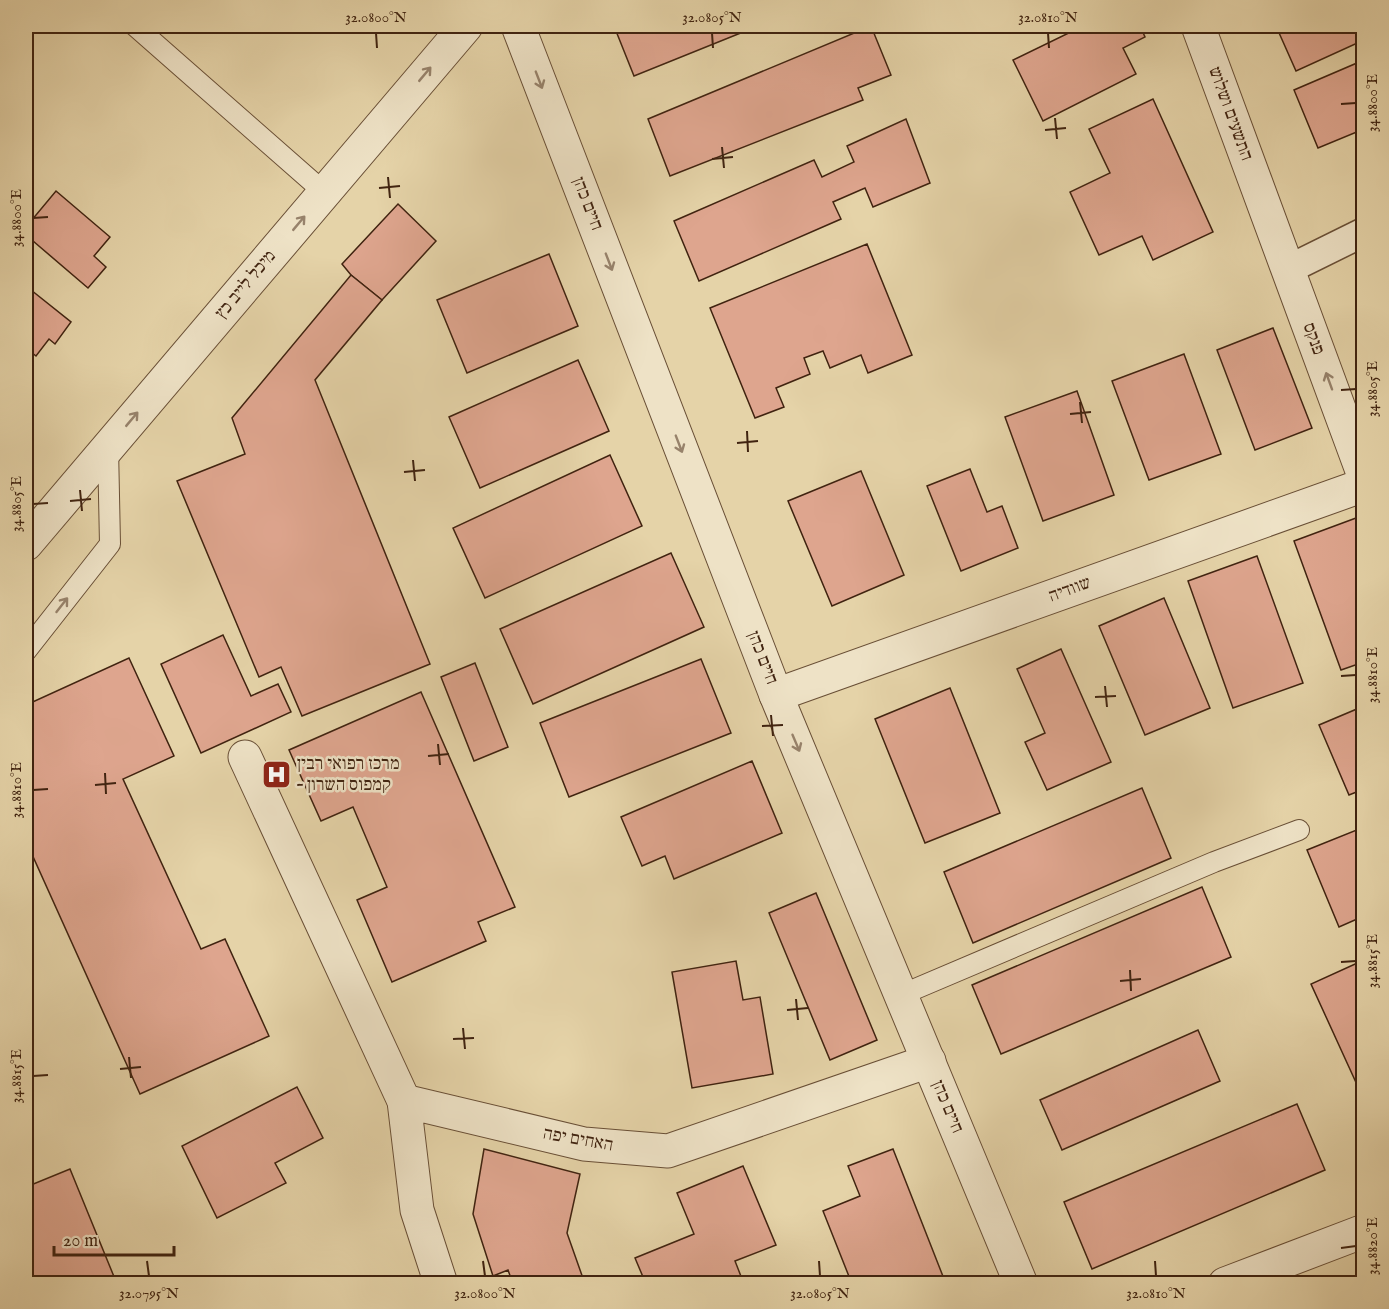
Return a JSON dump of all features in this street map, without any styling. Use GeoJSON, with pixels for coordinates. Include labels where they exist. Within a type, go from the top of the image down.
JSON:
{"type":"FeatureCollection","features":[{"type":"Feature","properties":{"kind":"street","name":"מיכל לייב כץ"},"geometry":{"type":"LineString","coordinates":[[26,544],[466,26]]}},
{"type":"Feature","properties":{"kind":"street","name":"חיים כהן"},"geometry":{"type":"LineString","coordinates":[[518,26],[776,695],[1021,1284]]}},
{"type":"Feature","properties":{"kind":"street","name":"התשעים ושלוש"},"geometry":{"type":"LineString","coordinates":[[1198,26],[1262,202]]}},
{"type":"Feature","properties":{"kind":"street","name":"פנקס"},"geometry":{"type":"LineString","coordinates":[[1262,202],[1364,476]]}},
{"type":"Feature","properties":{"kind":"street"},"geometry":{"type":"LineString","coordinates":[[1287,270],[1364,232]]}},
{"type":"Feature","properties":{"kind":"street","name":"שוודיה"},"geometry":{"type":"LineString","coordinates":[[776,695],[1364,485]]}},
{"type":"Feature","properties":{"kind":"street"},"geometry":{"type":"LineString","coordinates":[[245,757],[404,1101],[417,1210],[441,1284]]}},
{"type":"Feature","properties":{"kind":"street","name":"האחים יפה"},"geometry":{"type":"LineString","coordinates":[[404,1101],[585,1144],[668,1151],[929,1061]]}},
{"type":"Feature","properties":{"kind":"street"},"geometry":{"type":"LineString","coordinates":[[1225,1284],[1364,1231]]}},
{"type":"Feature","properties":{"kind":"lane"},"geometry":{"type":"LineString","coordinates":[[135,26],[325,193]]}},
{"type":"Feature","properties":{"kind":"lane"},"geometry":{"type":"LineString","coordinates":[[26,651],[110,544],[108,447]]}},
{"type":"Feature","properties":{"kind":"lane"},"geometry":{"type":"LineString","coordinates":[[901,995],[1214,862],[1299,830]]}},
{"type":"Feature","properties":{"kind":"building"},"geometry":{"type":"Polygon","coordinates":[[[614,26],[758,26],[634,76],[614,26]]]}},
{"type":"Feature","properties":{"kind":"building"},"geometry":{"type":"Polygon","coordinates":[[[871,26],[891,75],[858,88],[863,100],[670,176],[648,119],[871,26]]]}},
{"type":"Feature","properties":{"kind":"building"},"geometry":{"type":"Polygon","coordinates":[[[1083,26],[1140,26],[1145,37],[1123,48],[1136,74],[1043,121],[1013,60],[1083,26]]]}},
{"type":"Feature","properties":{"kind":"building"},"geometry":{"type":"Polygon","coordinates":[[[1276,26],[1364,26],[1364,40],[1296,71],[1276,26]]]}},
{"type":"Feature","properties":{"kind":"building"},"geometry":{"type":"Polygon","coordinates":[[[1364,60],[1364,129],[1318,148],[1294,90],[1364,60]]]}},
{"type":"Feature","properties":{"kind":"building"},"geometry":{"type":"Polygon","coordinates":[[[1153,99],[1213,232],[1153,260],[1142,236],[1099,255],[1070,192],[1110,173],[1089,129],[1153,99]]]}},
{"type":"Feature","properties":{"kind":"building"},"geometry":{"type":"Polygon","coordinates":[[[906,119],[930,183],[873,207],[865,188],[833,202],[841,219],[699,281],[674,221],[814,160],[822,177],[854,162],[847,146],[906,119]]]}},
{"type":"Feature","properties":{"kind":"building"},"geometry":{"type":"Polygon","coordinates":[[[56,191],[110,237],[94,256],[106,267],[88,288],[26,235],[26,227],[56,191]]]}},
{"type":"Feature","properties":{"kind":"building"},"geometry":{"type":"Polygon","coordinates":[[[398,204],[436,241],[382,300],[351,275],[342,264],[398,204]]]}},
{"type":"Feature","properties":{"kind":"building"},"geometry":{"type":"Polygon","coordinates":[[[867,244],[912,355],[868,373],[861,355],[830,368],[823,351],[804,358],[810,374],[776,388],[784,407],[755,418],[710,308],[867,244]]]}},
{"type":"Feature","properties":{"kind":"building"},"geometry":{"type":"Polygon","coordinates":[[[549,254],[578,326],[467,373],[437,300],[549,254]]]}},
{"type":"Feature","properties":{"kind":"building"},"geometry":{"type":"Polygon","coordinates":[[[351,275],[382,300],[315,380],[430,664],[302,716],[281,667],[259,677],[177,481],[245,454],[232,418],[351,275]]]}},
{"type":"Feature","properties":{"kind":"building"},"geometry":{"type":"Polygon","coordinates":[[[26,286],[71,322],[55,344],[49,339],[36,356],[26,348],[26,286]]]}},
{"type":"Feature","properties":{"kind":"building"},"geometry":{"type":"Polygon","coordinates":[[[1273,328],[1312,428],[1255,450],[1217,350],[1273,328]]]}},
{"type":"Feature","properties":{"kind":"building"},"geometry":{"type":"Polygon","coordinates":[[[1184,354],[1221,454],[1149,480],[1112,381],[1184,354]]]}},
{"type":"Feature","properties":{"kind":"building"},"geometry":{"type":"Polygon","coordinates":[[[578,360],[609,431],[480,488],[449,417],[578,360]]]}},
{"type":"Feature","properties":{"kind":"building"},"geometry":{"type":"Polygon","coordinates":[[[1077,391],[1114,495],[1043,521],[1005,417],[1077,391]]]}},
{"type":"Feature","properties":{"kind":"building"},"geometry":{"type":"Polygon","coordinates":[[[610,455],[642,526],[485,598],[453,528],[610,455]]]}},
{"type":"Feature","properties":{"kind":"building"},"geometry":{"type":"Polygon","coordinates":[[[970,469],[987,512],[1002,506],[1018,548],[961,571],[927,486],[970,469]]]}},
{"type":"Feature","properties":{"kind":"building"},"geometry":{"type":"Polygon","coordinates":[[[861,471],[904,575],[832,606],[788,501],[861,471]]]}},
{"type":"Feature","properties":{"kind":"building"},"geometry":{"type":"Polygon","coordinates":[[[1356,518],[1364,538],[1364,662],[1341,670],[1294,541],[1356,518]]]}},
{"type":"Feature","properties":{"kind":"building"},"geometry":{"type":"Polygon","coordinates":[[[671,553],[704,627],[533,704],[500,629],[671,553]]]}},
{"type":"Feature","properties":{"kind":"building"},"geometry":{"type":"Polygon","coordinates":[[[1257,556],[1303,683],[1233,708],[1188,581],[1257,556]]]}},
{"type":"Feature","properties":{"kind":"building"},"geometry":{"type":"Polygon","coordinates":[[[1164,598],[1210,708],[1145,735],[1099,626],[1164,598]]]}},
{"type":"Feature","properties":{"kind":"building"},"geometry":{"type":"Polygon","coordinates":[[[223,635],[251,696],[278,684],[291,712],[201,753],[161,664],[223,635]]]}},
{"type":"Feature","properties":{"kind":"building"},"geometry":{"type":"Polygon","coordinates":[[[1061,649],[1111,762],[1047,790],[1025,742],[1045,733],[1017,669],[1061,649]]]}},
{"type":"Feature","properties":{"kind":"building"},"geometry":{"type":"Polygon","coordinates":[[[129,658],[174,756],[123,779],[201,949],[225,939],[269,1036],[140,1094],[26,841],[26,705],[129,658]]]}},
{"type":"Feature","properties":{"kind":"building"},"geometry":{"type":"Polygon","coordinates":[[[701,659],[731,733],[569,797],[540,723],[701,659]]]}},
{"type":"Feature","properties":{"kind":"building"},"geometry":{"type":"Polygon","coordinates":[[[475,663],[508,747],[474,761],[441,677],[475,663]]]}},
{"type":"Feature","properties":{"kind":"building"},"geometry":{"type":"Polygon","coordinates":[[[950,688],[1000,813],[925,843],[875,719],[950,688]]]}},
{"type":"Feature","properties":{"kind":"building"},"geometry":{"type":"Polygon","coordinates":[[[421,692],[515,907],[478,922],[486,941],[392,982],[357,900],[387,887],[353,807],[321,821],[289,750],[421,692]]]}},
{"type":"Feature","properties":{"kind":"building"},"geometry":{"type":"Polygon","coordinates":[[[1364,706],[1364,789],[1349,795],[1319,725],[1364,706]]]}},
{"type":"Feature","properties":{"kind":"building"},"geometry":{"type":"Polygon","coordinates":[[[752,761],[782,833],[674,879],[665,856],[642,866],[621,817],[752,761]]]}},
{"type":"Feature","properties":{"kind":"building"},"geometry":{"type":"Polygon","coordinates":[[[1142,788],[1171,858],[973,943],[944,872],[1142,788]]]}},
{"type":"Feature","properties":{"kind":"building"},"geometry":{"type":"Polygon","coordinates":[[[1364,827],[1364,916],[1339,927],[1307,850],[1364,827]]]}},
{"type":"Feature","properties":{"kind":"building"},"geometry":{"type":"Polygon","coordinates":[[[1202,887],[1231,957],[1001,1054],[972,985],[1202,887]]]}},
{"type":"Feature","properties":{"kind":"building"},"geometry":{"type":"Polygon","coordinates":[[[816,893],[877,1040],[830,1060],[769,913],[816,893]]]}},
{"type":"Feature","properties":{"kind":"building"},"geometry":{"type":"Polygon","coordinates":[[[1364,960],[1364,1100],[1311,984],[1364,960]]]}},
{"type":"Feature","properties":{"kind":"building"},"geometry":{"type":"Polygon","coordinates":[[[736,961],[743,1000],[760,997],[773,1074],[692,1088],[672,972],[736,961]]]}},
{"type":"Feature","properties":{"kind":"building"},"geometry":{"type":"Polygon","coordinates":[[[1198,1030],[1220,1081],[1062,1150],[1040,1100],[1198,1030]]]}},
{"type":"Feature","properties":{"kind":"building"},"geometry":{"type":"Polygon","coordinates":[[[297,1087],[323,1138],[275,1163],[286,1183],[217,1218],[182,1146],[297,1087]]]}},
{"type":"Feature","properties":{"kind":"building"},"geometry":{"type":"Polygon","coordinates":[[[1297,1104],[1325,1170],[1092,1269],[1064,1202],[1297,1104]]]}},
{"type":"Feature","properties":{"kind":"building"},"geometry":{"type":"Polygon","coordinates":[[[484,1149],[580,1174],[567,1233],[585,1284],[513,1284],[508,1270],[493,1276],[473,1214],[484,1149]]]}},
{"type":"Feature","properties":{"kind":"building"},"geometry":{"type":"Polygon","coordinates":[[[893,1149],[946,1284],[852,1284],[823,1211],[860,1196],[848,1166],[893,1149]]]}},
{"type":"Feature","properties":{"kind":"building"},"geometry":{"type":"Polygon","coordinates":[[[743,1166],[776,1245],[735,1261],[744,1284],[646,1284],[635,1258],[694,1234],[677,1193],[743,1166]]]}},
{"type":"Feature","properties":{"kind":"building"},"geometry":{"type":"Polygon","coordinates":[[[70,1169],[117,1284],[26,1284],[26,1187],[70,1169]]]}},
{"type":"Feature","properties":{"kind":"building"},"geometry":{"type":"Polygon","coordinates":[[[378,1277],[381,1284],[363,1284],[378,1277]]]}},
{"type":"Feature","properties":{"kind":"place","name":"מרכז רפואי רבין – קמפוס השרון"},"geometry":{"type":"Point","coordinates":[276,774]}}]}
